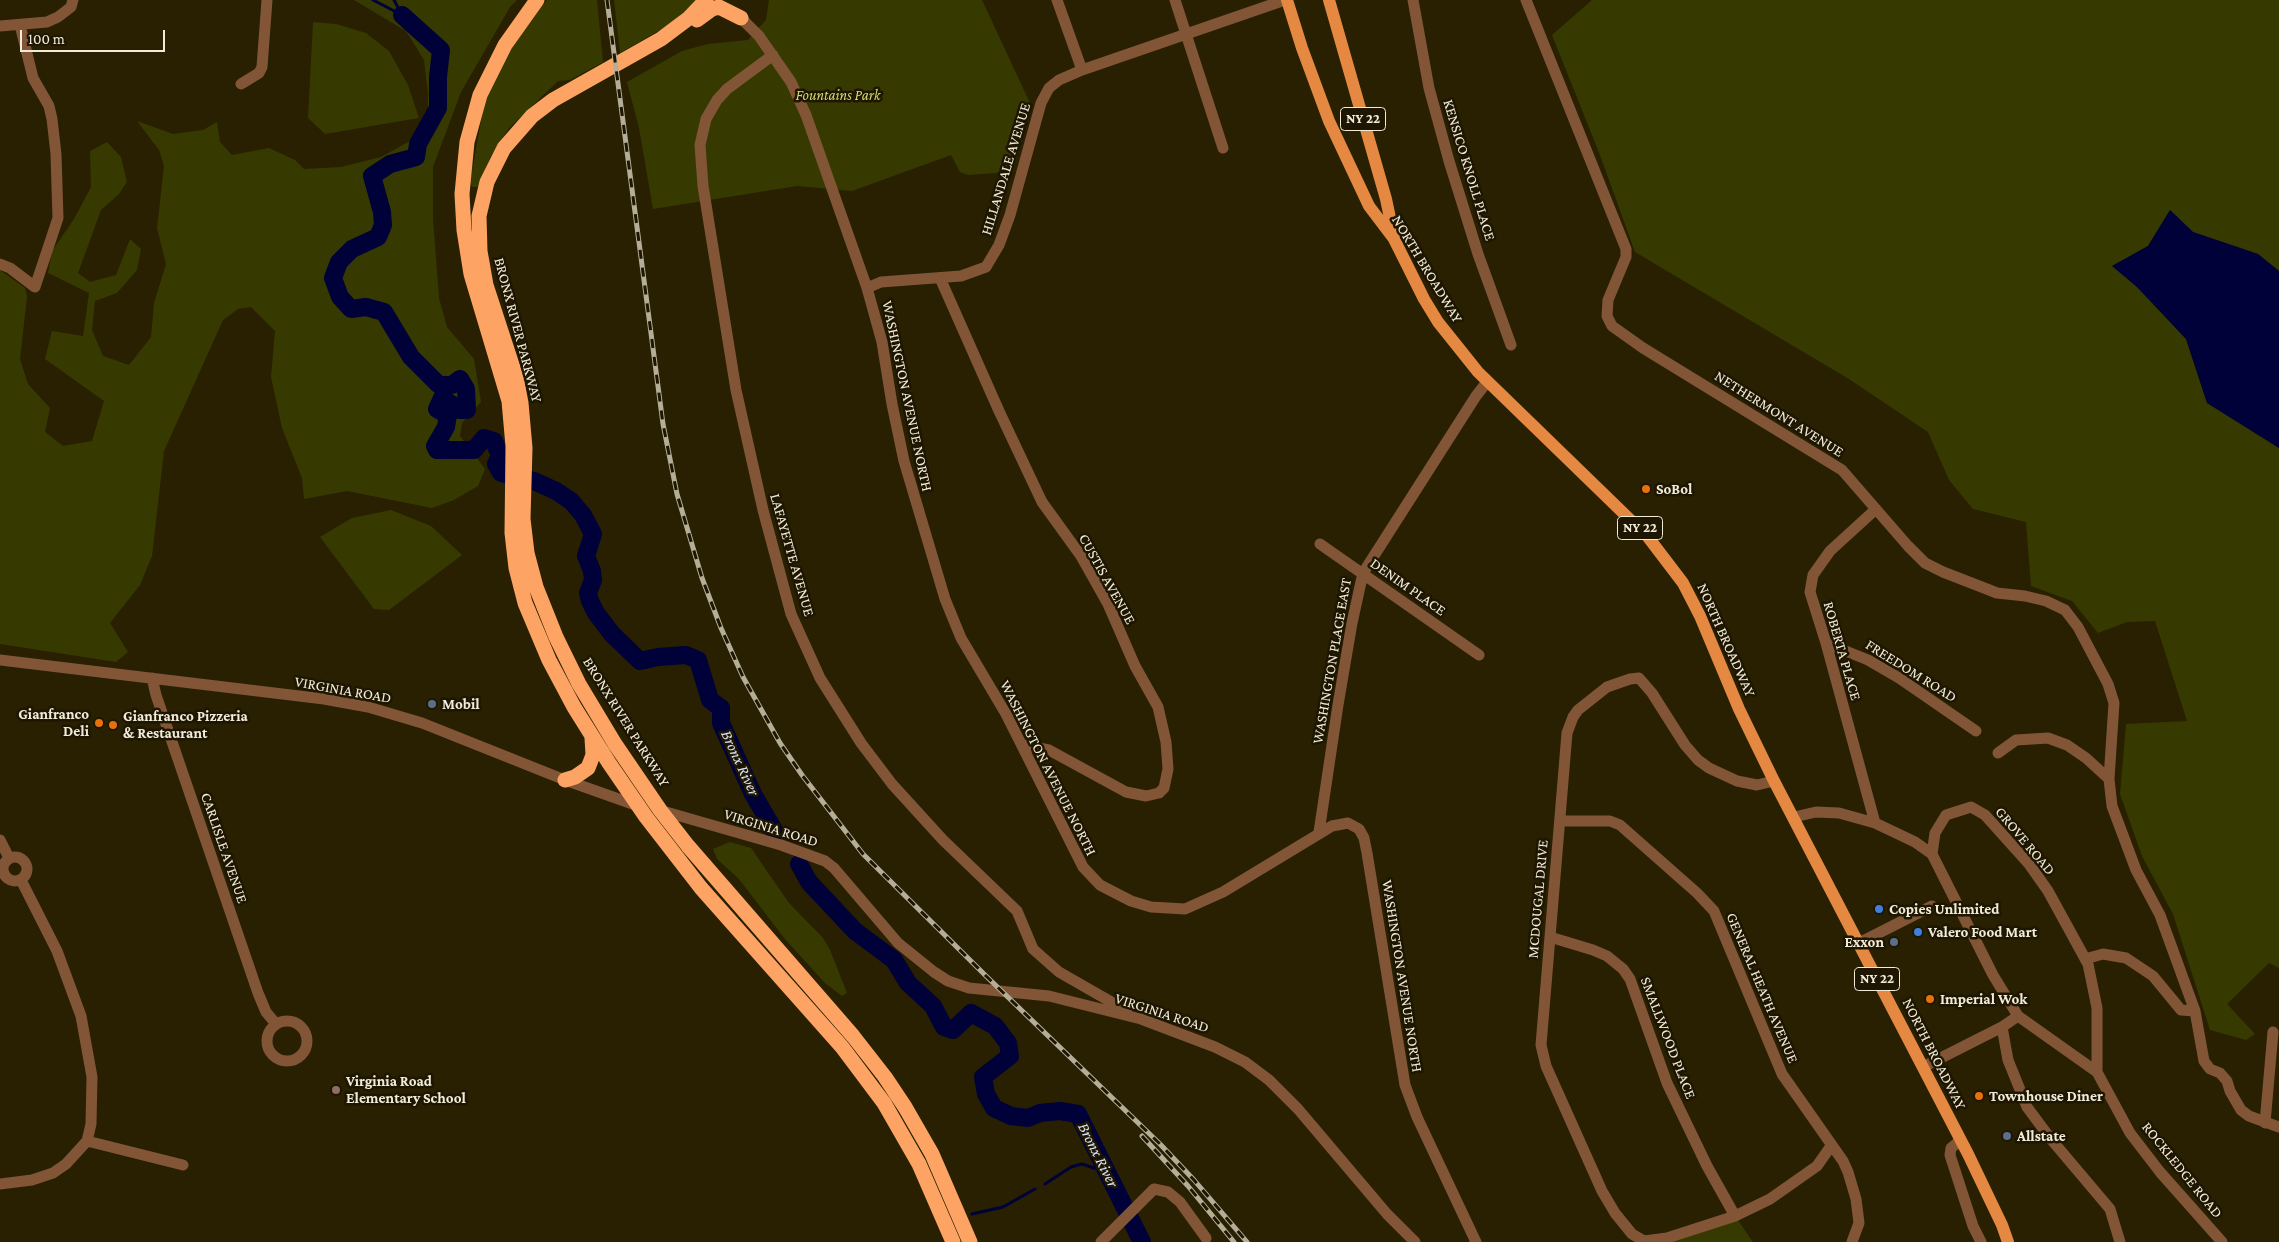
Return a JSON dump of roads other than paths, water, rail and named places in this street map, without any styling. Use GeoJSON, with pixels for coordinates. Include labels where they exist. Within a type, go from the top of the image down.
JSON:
{"type":"FeatureCollection","features":[{"type":"Feature","properties":{"kind":"highway","name":"BRONX RIVER PARKWAY"},"geometry":{"type":"LineString","coordinates":[[519,462],[512,428],[508,393],[478,300],[468,257],[463,222],[463,186],[469,134],[484,86],[510,36],[537,0]]}},
{"type":"Feature","properties":{"kind":"highway","name":"BRONX RIVER PARKWAY"},"geometry":{"type":"LineString","coordinates":[[706,0],[682,24],[649,47],[582,83],[539,110],[514,134],[494,166],[481,208],[479,233],[482,268],[520,394],[524,430],[519,462],[513,550],[525,602],[549,660],[590,735],[639,807],[701,888],[842,1047],[869,1081],[919,1164],[953,1242]]}},
{"type":"Feature","properties":{"kind":"highway"},"geometry":{"type":"LineString","coordinates":[[727,0],[741,18]]}},
{"type":"Feature","properties":{"kind":"highway"},"geometry":{"type":"LineString","coordinates":[[649,47],[690,26],[715,8],[723,8],[741,18]]}},
{"type":"Feature","properties":{"kind":"highway","name":"BRONX RIVER PARKWAY"},"geometry":{"type":"LineString","coordinates":[[517,496],[531,571],[556,637],[579,684],[606,729],[660,810],[712,876],[853,1036],[885,1077],[932,1154],[970,1242]]}},
{"type":"Feature","properties":{"kind":"highway"},"geometry":{"type":"LineString","coordinates":[[565,780],[584,771],[590,764],[594,750],[590,735]]}},
{"type":"Feature","properties":{"kind":"main road","name":"NORTH BROADWAY"},"geometry":{"type":"LineString","coordinates":[[1286,0],[1330,121],[1369,206],[1394,240],[1438,322],[1466,360],[1487,382],[1628,516],[1669,563],[1683,583],[1700,616],[1739,709],[1774,781],[1961,1140],[1992,1203],[2008,1242]]}},
{"type":"Feature","properties":{"kind":"main road","name":"NY 22"},"geometry":{"type":"LineString","coordinates":[[1329,0],[1386,199],[1394,240]]}},
{"type":"Feature","properties":{"kind":"street"},"geometry":{"type":"LineString","coordinates":[[241,84],[259,73],[262,68],[267,0]]}},
{"type":"Feature","properties":{"kind":"street"},"geometry":{"type":"LineString","coordinates":[[1057,0],[1082,70]]}},
{"type":"Feature","properties":{"kind":"street"},"geometry":{"type":"LineString","coordinates":[[1175,0],[1222,148]]}},
{"type":"Feature","properties":{"kind":"street","name":"HILLANDALE AVENUE"},"geometry":{"type":"LineString","coordinates":[[867,288],[881,282],[940,278],[972,273],[986,267],[992,259],[1010,215],[1041,103],[1049,88],[1059,80],[1082,70],[1286,0]]}},
{"type":"Feature","properties":{"kind":"street","name":"KENSICO KNOLL PLACE"},"geometry":{"type":"LineString","coordinates":[[1412,0],[1429,88],[1446,152],[1478,254],[1511,345]]}},
{"type":"Feature","properties":{"kind":"street","name":"NETHERMONT AVENUE"},"geometry":{"type":"LineString","coordinates":[[1526,0],[1626,249],[1626,257],[1608,300],[1607,316],[1612,326],[1643,348],[1842,470],[1908,546],[1925,562],[1943,572],[1997,593],[2032,598],[2065,610],[2078,627],[2104,676],[2114,703],[2109,779]]}},
{"type":"Feature","properties":{"kind":"street"},"geometry":{"type":"LineString","coordinates":[[0,26],[47,22],[58,17],[71,4]]}},
{"type":"Feature","properties":{"kind":"street","name":"WASHINGTON AVENUE NORTH"},"geometry":{"type":"LineString","coordinates":[[741,18],[759,36],[791,82],[806,115],[867,288],[882,342],[904,461],[945,599],[961,638],[1023,745],[1083,867],[1100,885],[1131,901],[1177,910],[1195,906],[1250,876],[1319,832],[1332,826],[1348,823],[1359,829],[1364,838],[1405,1086],[1417,1117],[1476,1242]]}},
{"type":"Feature","properties":{"kind":"street"},"geometry":{"type":"LineString","coordinates":[[0,264],[10,268],[35,287],[58,218],[59,200],[52,119],[40,88],[33,78],[20,25]]}},
{"type":"Feature","properties":{"kind":"street","name":"LAFAYETTE AVENUE"},"geometry":{"type":"LineString","coordinates":[[773,55],[727,89],[717,100],[706,119],[700,145],[703,186],[736,390],[763,510],[792,614],[820,678],[861,743],[892,784],[943,840],[1017,911],[1033,949],[1059,972],[1141,1019]]}},
{"type":"Feature","properties":{"kind":"street","name":"CUSTIS AVENUE"},"geometry":{"type":"LineString","coordinates":[[940,278],[998,411],[1042,502],[1081,556],[1108,604],[1135,666],[1158,707],[1166,742],[1168,769],[1164,788],[1159,793],[1146,796],[1126,792],[1049,750],[1023,745]]}},
{"type":"Feature","properties":{"kind":"street","name":"WASHINGTON PLACE EAST"},"geometry":{"type":"LineString","coordinates":[[1319,832],[1339,696],[1363,574],[1476,396],[1487,382]]}},
{"type":"Feature","properties":{"kind":"street","name":"ROBERTA PLACE"},"geometry":{"type":"LineString","coordinates":[[1875,823],[1826,643],[1810,592],[1813,575],[1830,551],[1876,508]]}},
{"type":"Feature","properties":{"kind":"street","name":"DENIM PLACE"},"geometry":{"type":"LineString","coordinates":[[1320,544],[1479,655]]}},
{"type":"Feature","properties":{"kind":"street","name":"FREEDOM ROAD"},"geometry":{"type":"LineString","coordinates":[[1826,643],[1868,660],[1891,673],[1976,731]]}},
{"type":"Feature","properties":{"kind":"street","name":"VIRGINIA ROAD"},"geometry":{"type":"LineString","coordinates":[[0,660],[324,699],[368,707],[422,723],[565,780],[639,807],[660,810],[781,845],[825,860],[898,943],[948,981],[968,988],[1049,996],[1141,1019],[1215,1047],[1245,1062],[1269,1080],[1298,1109],[1387,1214],[1415,1242]]}},
{"type":"Feature","properties":{"kind":"street","name":"MCDOUGAL DRIVE"},"geometry":{"type":"LineString","coordinates":[[1735,1216],[1667,1238],[1644,1241],[1632,1234],[1615,1213],[1602,1191],[1546,1066],[1540,1045],[1567,733],[1578,710],[1607,688],[1636,677],[1643,681],[1685,744],[1698,760],[1709,768],[1737,781],[1757,785],[1774,781]]}},
{"type":"Feature","properties":{"kind":"street","name":"CARLISLE AVENUE"},"geometry":{"type":"LineString","coordinates":[[152,678],[156,695],[258,993],[266,1012],[276,1024]]}},
{"type":"Feature","properties":{"kind":"street"},"geometry":{"type":"LineString","coordinates":[[1998,753],[2016,740],[2048,738],[2067,745],[2086,758],[2109,779],[2112,806],[2122,834],[2136,870],[2160,915],[2195,1011],[2204,1061],[2210,1069],[2220,1073],[2227,1081],[2230,1091],[2241,1110],[2265,1123],[2279,1127]]}},
{"type":"Feature","properties":{"kind":"street","name":"GROVE ROAD"},"geometry":{"type":"LineString","coordinates":[[1932,854],[1936,833],[1946,816],[1971,807],[1985,815],[2029,864],[2048,891],[2085,959],[2097,1008],[2097,1072]]}},
{"type":"Feature","properties":{"kind":"street"},"geometry":{"type":"LineString","coordinates":[[1794,817],[1816,812],[1830,812],[1875,823],[1915,842],[1932,854]]}},
{"type":"Feature","properties":{"kind":"street","name":"GENERAL HEATH AVENUE"},"geometry":{"type":"LineString","coordinates":[[1560,821],[1610,821],[1620,825],[1697,893],[1714,911],[1782,1074],[1843,1161],[1856,1199],[1859,1223],[1852,1242]]}},
{"type":"Feature","properties":{"kind":"street"},"geometry":{"type":"LineString","coordinates":[[0,840],[9,858]]}},
{"type":"Feature","properties":{"kind":"street","name":"ROCKLEDGE ROAD"},"geometry":{"type":"LineString","coordinates":[[1932,854],[2015,1018],[2097,1072],[2130,1133],[2160,1172],[2222,1242]]}},
{"type":"Feature","properties":{"kind":"street"},"geometry":{"type":"LineString","coordinates":[[9,858],[21,858],[26,864],[26,875],[21,880],[9,880],[4,875],[2,867],[9,858]]}},
{"type":"Feature","properties":{"kind":"street"},"geometry":{"type":"LineString","coordinates":[[0,1184],[32,1180],[53,1173],[66,1164],[87,1141],[91,1124],[90,1061],[82,1016],[57,951],[21,880]]}},
{"type":"Feature","properties":{"kind":"street"},"geometry":{"type":"LineString","coordinates":[[1859,943],[1932,906]]}},
{"type":"Feature","properties":{"kind":"street","name":"SMALLWOOD PLACE"},"geometry":{"type":"LineString","coordinates":[[1550,937],[1607,956],[1623,969],[1630,979],[1667,1083],[1707,1166],[1735,1216]]}},
{"type":"Feature","properties":{"kind":"street"},"geometry":{"type":"LineString","coordinates":[[2085,959],[2103,954],[2126,958],[2153,976],[2181,1010],[2195,1011]]}},
{"type":"Feature","properties":{"kind":"street"},"geometry":{"type":"LineString","coordinates":[[1923,1068],[2002,1027],[2015,1018]]}},
{"type":"Feature","properties":{"kind":"street"},"geometry":{"type":"LineString","coordinates":[[2002,1027],[2008,1060],[2027,1107],[2039,1124],[2110,1208],[2120,1242]]}},
{"type":"Feature","properties":{"kind":"street"},"geometry":{"type":"LineString","coordinates":[[2265,1123],[2273,1032]]}},
{"type":"Feature","properties":{"kind":"street"},"geometry":{"type":"LineString","coordinates":[[1961,1140],[1951,1148],[1950,1155],[1973,1226],[1981,1242]]}},
{"type":"Feature","properties":{"kind":"street"},"geometry":{"type":"LineString","coordinates":[[87,1141],[184,1165]]}},
{"type":"Feature","properties":{"kind":"street"},"geometry":{"type":"LineString","coordinates":[[1735,1216],[1770,1199],[1806,1175],[1817,1166],[1831,1146]]}},
{"type":"Feature","properties":{"kind":"street"},"geometry":{"type":"LineString","coordinates":[[1101,1242],[1154,1189],[1162,1189],[1180,1202],[1206,1238]]}},
{"type":"Feature","properties":{"kind":"waterway","name":"Bronx River"},"geometry":{"type":"LineString","coordinates":[[373,0],[402,15]]}},
{"type":"Feature","properties":{"kind":"waterway","name":"Bronx River"},"geometry":{"type":"LineString","coordinates":[[394,0],[402,15]]}},
{"type":"Feature","properties":{"kind":"waterway","name":"Bronx River"},"geometry":{"type":"LineString","coordinates":[[402,15],[441,50],[438,77],[438,108],[418,144],[416,157],[390,164],[372,176],[382,212],[383,225],[378,237],[352,249],[339,262],[333,278],[340,297],[351,309],[366,307],[384,312],[411,357],[439,385],[452,385],[460,379],[466,389],[467,410],[460,410],[442,398],[437,409],[448,415],[446,427],[435,446],[437,450],[474,450],[484,438],[494,441],[500,456],[496,464],[501,473],[534,481],[556,491],[571,501],[583,515],[593,534],[586,556],[592,571],[593,580],[588,593],[596,613],[612,634],[640,661],[658,657],[686,655],[698,660],[710,700],[721,708],[721,723],[753,794],[775,832]]}},
{"type":"Feature","properties":{"kind":"waterway","name":"Bronx River"},"geometry":{"type":"LineString","coordinates":[[799,864],[809,882],[855,931],[894,960],[908,983],[933,1006],[944,1027],[953,1030],[971,1013],[995,1026],[1008,1043],[1010,1056],[983,1077],[986,1094],[994,1108],[1011,1116],[1028,1118],[1040,1113],[1060,1111],[1078,1114],[1142,1242]]}},
{"type":"Feature","properties":{"kind":"waterway"},"geometry":{"type":"LineString","coordinates":[[1045,1184],[1071,1167],[1082,1164],[1094,1168],[1105,1168]]}},
{"type":"Feature","properties":{"kind":"waterway"},"geometry":{"type":"LineString","coordinates":[[972,1214],[1003,1207],[1035,1189]]}},
{"type":"Feature","properties":{"kind":"railway"},"geometry":{"type":"LineString","coordinates":[[607,0],[663,424],[677,494],[702,578],[721,628],[743,677],[780,743],[802,775],[863,854],[1160,1144],[1194,1180],[1247,1242]]}},
{"type":"Feature","properties":{"kind":"railway"},"geometry":{"type":"LineString","coordinates":[[1142,1136],[1188,1186],[1234,1242]]}},
{"type":"Feature","properties":{"kind":"place","name":"SoBol"},"geometry":{"type":"Point","coordinates":[1646,489]}},
{"type":"Feature","properties":{"kind":"place","name":"Mobil"},"geometry":{"type":"Point","coordinates":[432,704]}},
{"type":"Feature","properties":{"kind":"place","name":"Gianfranco Deli"},"geometry":{"type":"Point","coordinates":[99,723]}},
{"type":"Feature","properties":{"kind":"place","name":"Gianfranco Pizzeria & Restaurant"},"geometry":{"type":"Point","coordinates":[113,725]}},
{"type":"Feature","properties":{"kind":"place","name":"Copies Unlimited"},"geometry":{"type":"Point","coordinates":[1879,909]}},
{"type":"Feature","properties":{"kind":"place","name":"Valero Food Mart"},"geometry":{"type":"Point","coordinates":[1918,932]}},
{"type":"Feature","properties":{"kind":"place","name":"Exxon"},"geometry":{"type":"Point","coordinates":[1894,942]}},
{"type":"Feature","properties":{"kind":"place","name":"Imperial Wok"},"geometry":{"type":"Point","coordinates":[1930,999]}},
{"type":"Feature","properties":{"kind":"place","name":"Virginia Road Elementary School"},"geometry":{"type":"Point","coordinates":[336,1090]}},
{"type":"Feature","properties":{"kind":"place","name":"Townhouse Diner"},"geometry":{"type":"Point","coordinates":[1979,1096]}},
{"type":"Feature","properties":{"kind":"place","name":"Allstate"},"geometry":{"type":"Point","coordinates":[2007,1136]}},
{"type":"Feature","properties":{"kind":"park label","name":"Fountains Park"},"geometry":{"type":"Point","coordinates":[838,95]}}]}
